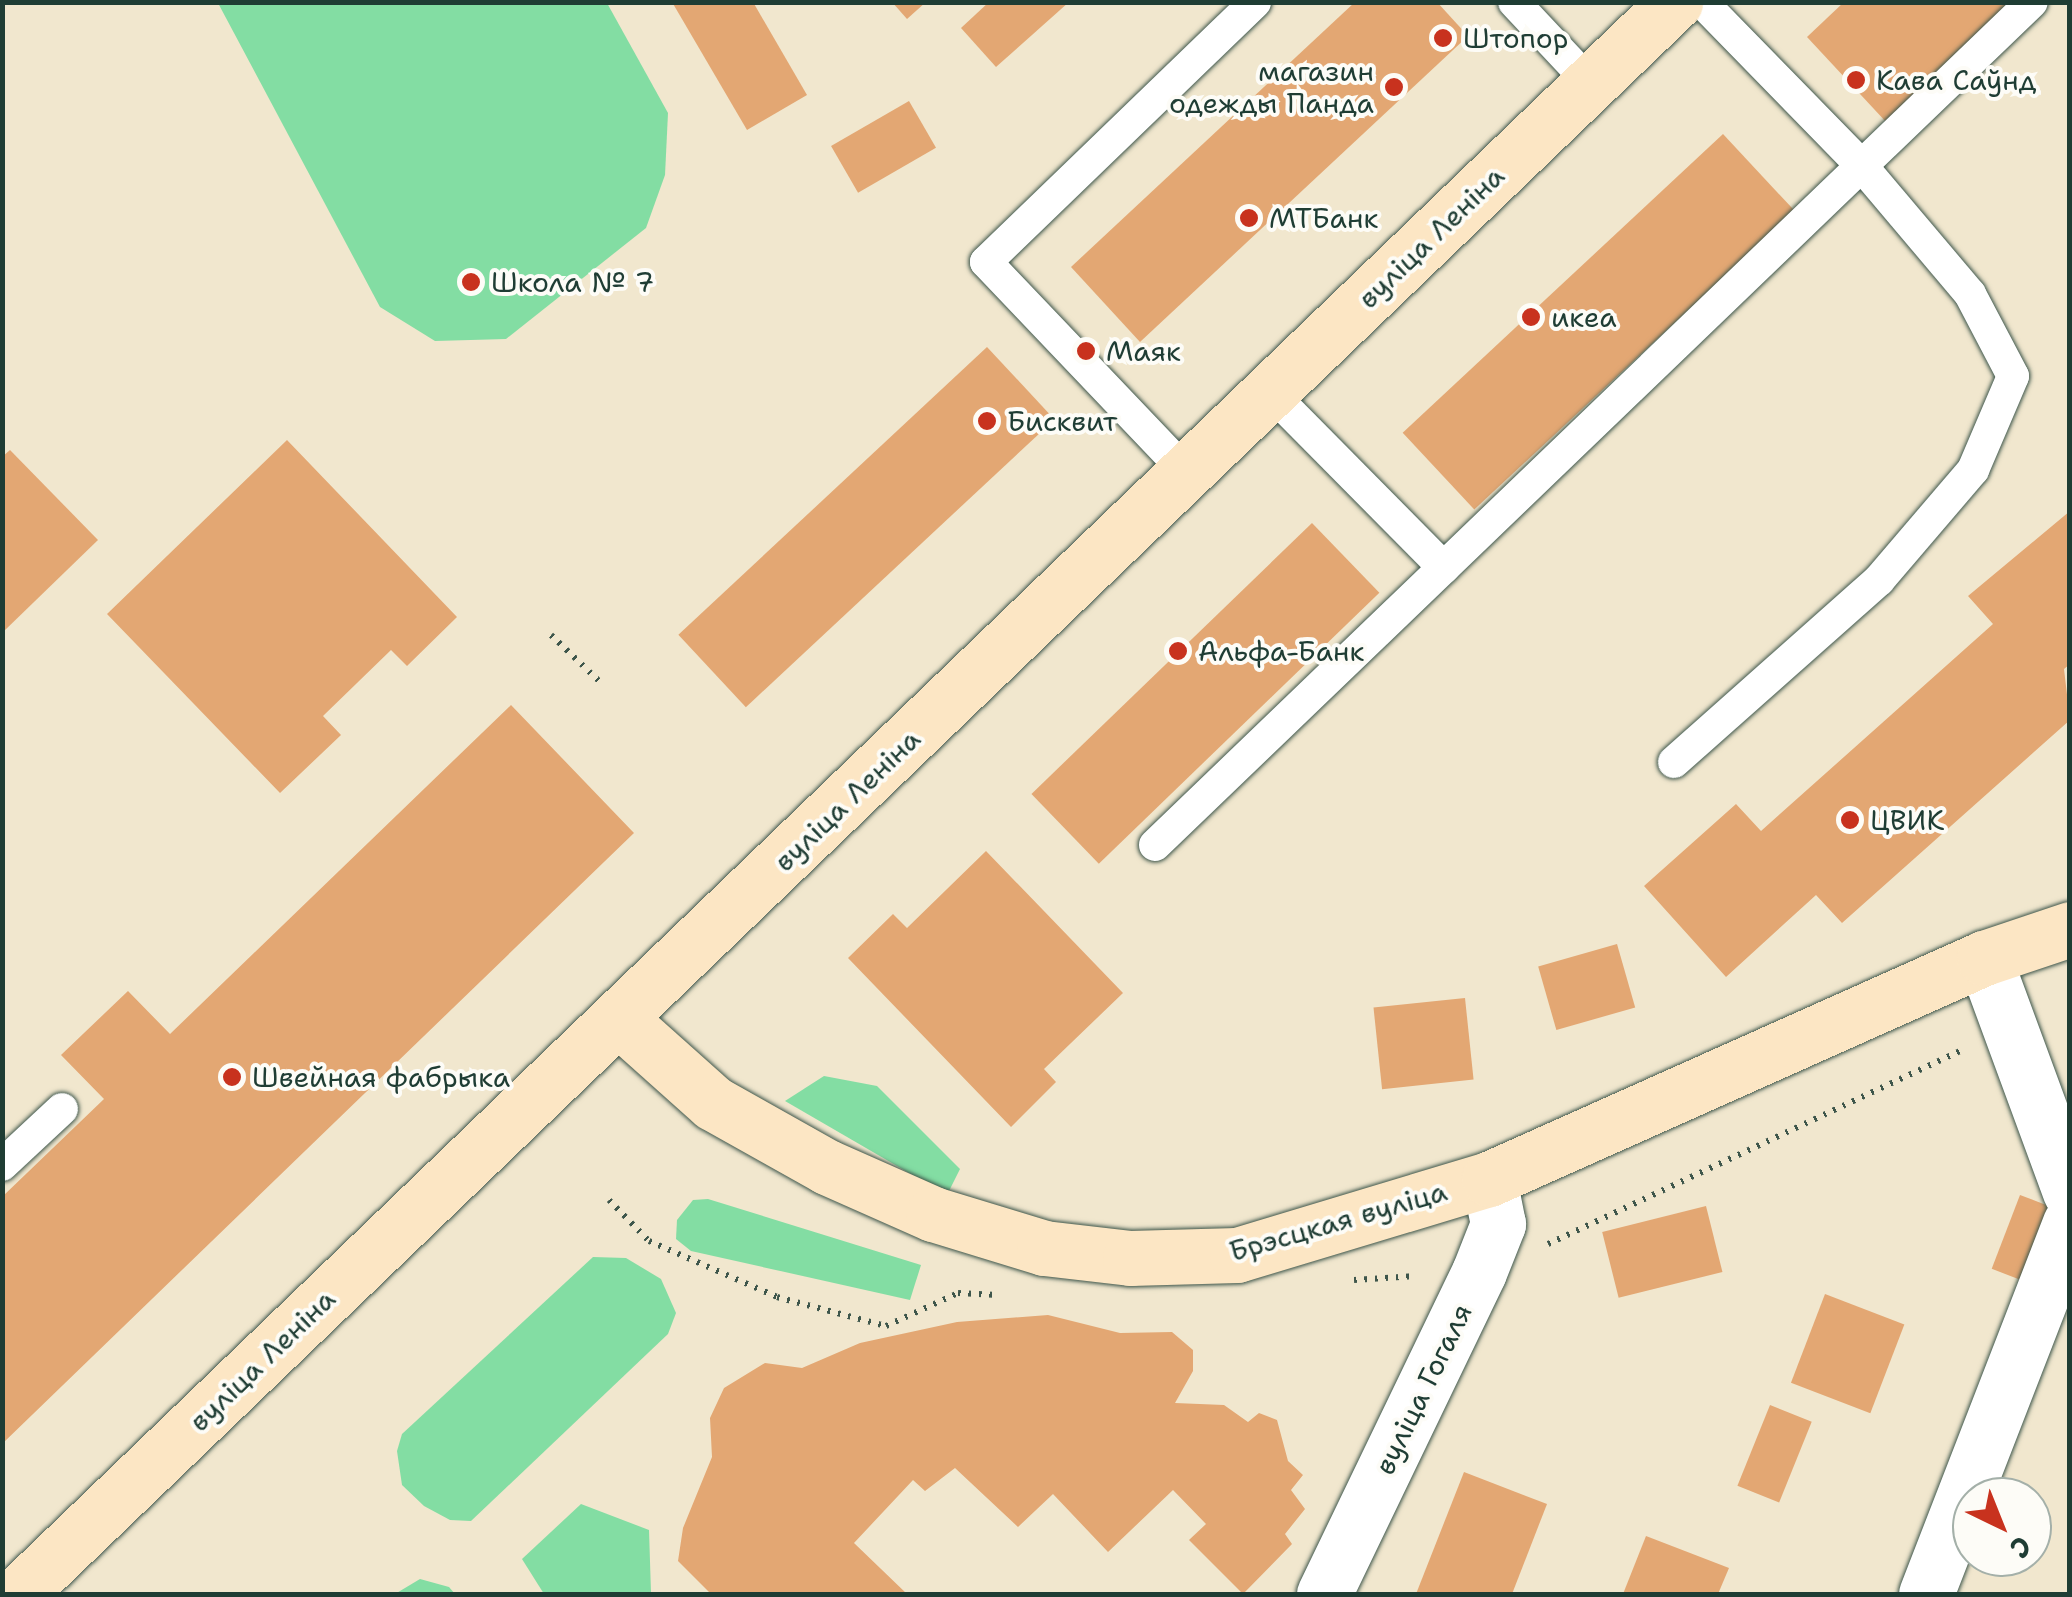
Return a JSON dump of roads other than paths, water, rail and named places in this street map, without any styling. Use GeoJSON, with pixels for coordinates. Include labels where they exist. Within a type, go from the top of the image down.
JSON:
{"type":"FeatureCollection","features":[{"type":"Feature","properties":{"kind":"main road","name":"вуліца Леніна"},"geometry":{"type":"LineString","coordinates":[[18,1594],[1675,2]]}},
{"type":"Feature","properties":{"kind":"main road","name":"Брэсцкая вуліца"},"geometry":{"type":"LineString","coordinates":[[618,1018],[714,1103],[827,1167],[933,1214],[1044,1248],[1130,1258],[1237,1254],[1489,1178],[1984,958],[2070,929]]}},
{"type":"Feature","properties":{"kind":"street"},"geometry":{"type":"LineString","coordinates":[[1984,958],[2070,1192]]}},
{"type":"Feature","properties":{"kind":"street","name":"вуліца Гогаля"},"geometry":{"type":"LineString","coordinates":[[1324,1594],[1479,1272],[1498,1224],[1489,1178]]}},
{"type":"Feature","properties":{"kind":"street"},"geometry":{"type":"LineString","coordinates":[[1926,1594],[2070,1223]]}},
{"type":"Feature","properties":{"kind":"lane"},"geometry":{"type":"LineString","coordinates":[[1186,472],[986,262],[1255,2]]}},
{"type":"Feature","properties":{"kind":"lane"},"geometry":{"type":"LineString","coordinates":[[1514,2],[1590,84]]}},
{"type":"Feature","properties":{"kind":"lane"},"geometry":{"type":"LineString","coordinates":[[1674,762],[1879,580],[1973,470],[2013,376],[1970,294],[1862,166],[1702,2]]}},
{"type":"Feature","properties":{"kind":"lane"},"geometry":{"type":"LineString","coordinates":[[1155,845],[2032,2]]}},
{"type":"Feature","properties":{"kind":"lane"},"geometry":{"type":"LineString","coordinates":[[1270,392],[1444,568]]}},
{"type":"Feature","properties":{"kind":"lane"},"geometry":{"type":"LineString","coordinates":[[2,1166],[62,1109]]}},
{"type":"Feature","properties":{"kind":"place","name":"Штопор"},"geometry":{"type":"Point","coordinates":[1443,38]}},
{"type":"Feature","properties":{"kind":"place","name":"Кава Саўнд"},"geometry":{"type":"Point","coordinates":[1856,80]}},
{"type":"Feature","properties":{"kind":"place","name":"магазин одежды Панда"},"geometry":{"type":"Point","coordinates":[1394,87]}},
{"type":"Feature","properties":{"kind":"place","name":"МТБанк"},"geometry":{"type":"Point","coordinates":[1249,218]}},
{"type":"Feature","properties":{"kind":"place","name":"Школа № 7"},"geometry":{"type":"Point","coordinates":[471,282]}},
{"type":"Feature","properties":{"kind":"place","name":"икеа"},"geometry":{"type":"Point","coordinates":[1531,317]}},
{"type":"Feature","properties":{"kind":"place","name":"Маяк"},"geometry":{"type":"Point","coordinates":[1086,351]}},
{"type":"Feature","properties":{"kind":"place","name":"Бисквит"},"geometry":{"type":"Point","coordinates":[987,421]}},
{"type":"Feature","properties":{"kind":"place","name":"Альфа-Банк"},"geometry":{"type":"Point","coordinates":[1178,651]}},
{"type":"Feature","properties":{"kind":"place","name":"ЦВИК"},"geometry":{"type":"Point","coordinates":[1850,820]}},
{"type":"Feature","properties":{"kind":"place","name":"Швейная фабрыка"},"geometry":{"type":"Point","coordinates":[232,1077]}}]}
